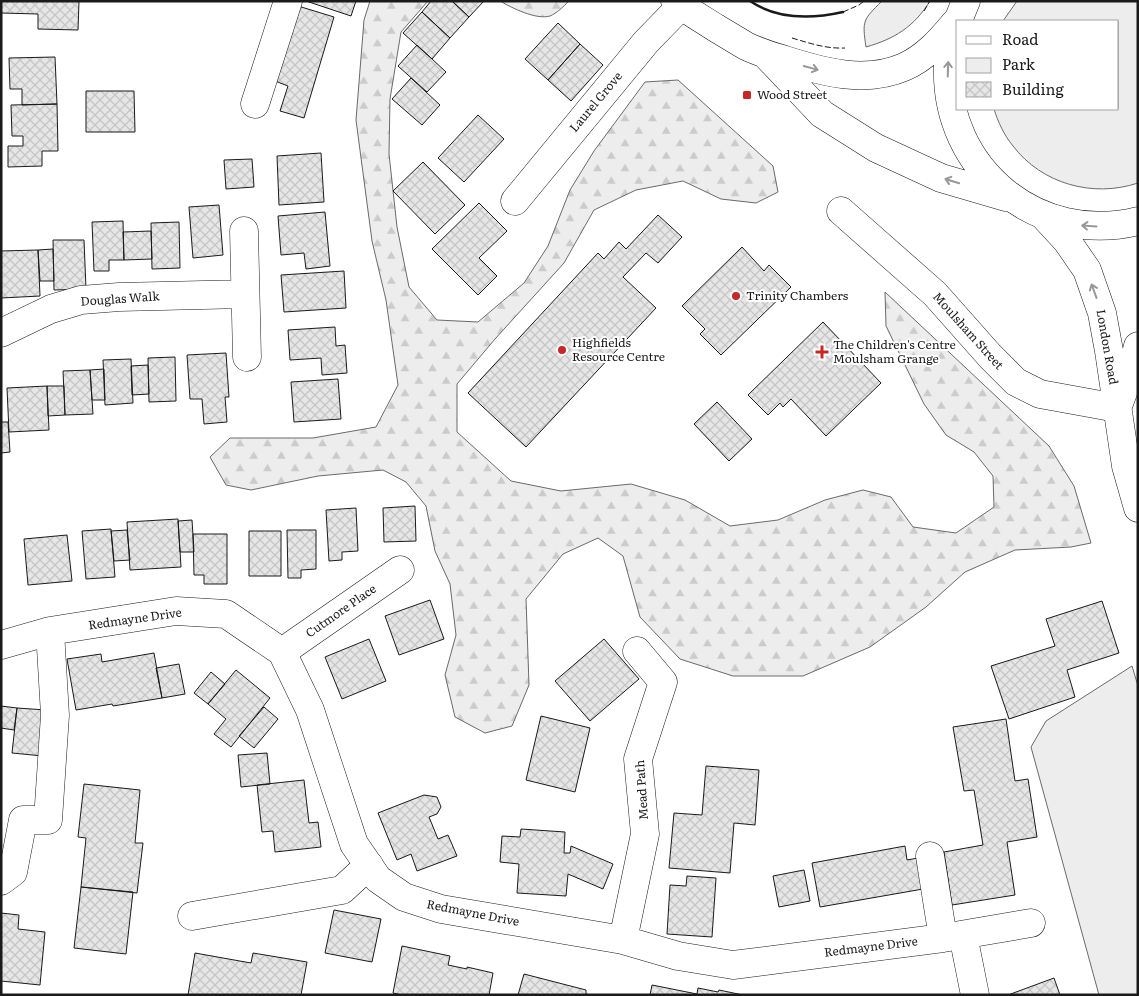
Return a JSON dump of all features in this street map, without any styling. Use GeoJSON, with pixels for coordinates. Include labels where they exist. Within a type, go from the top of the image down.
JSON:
{"type":"FeatureCollection","features":[{"type":"Feature","properties":{"kind":"street"},"geometry":{"type":"LineString","coordinates":[[255,104],[288,1]]}},
{"type":"Feature","properties":{"kind":"street"},"geometry":{"type":"LineString","coordinates":[[678,4],[746,46],[811,68],[842,75],[863,76],[904,68],[920,58],[941,40],[963,9]]}},
{"type":"Feature","properties":{"kind":"street","name":"Laurel Grove"},"geometry":{"type":"LineString","coordinates":[[515,200],[678,4]]}},
{"type":"Feature","properties":{"kind":"street"},"geometry":{"type":"LineString","coordinates":[[956,29],[948,66],[950,94],[955,120],[961,136],[975,160],[1001,190],[1015,200],[1057,220],[1084,226],[1117,225],[1138,221]]}},
{"type":"Feature","properties":{"kind":"street"},"geometry":{"type":"LineString","coordinates":[[764,53],[822,114],[876,148],[941,178],[1015,200]]}},
{"type":"Feature","properties":{"kind":"street","name":"Moulsham Street"},"geometry":{"type":"LineString","coordinates":[[841,211],[935,294],[990,356],[1016,382],[1040,394],[1117,408]]}},
{"type":"Feature","properties":{"kind":"street","name":"London Road"},"geometry":{"type":"LineString","coordinates":[[1042,214],[1067,241],[1087,270],[1102,313],[1126,466],[1138,508]]}},
{"type":"Feature","properties":{"kind":"street"},"geometry":{"type":"LineString","coordinates":[[244,231],[247,357]]}},
{"type":"Feature","properties":{"kind":"street","name":"Douglas Walk"},"geometry":{"type":"LineString","coordinates":[[1,333],[51,309],[81,300],[119,297],[246,294]]}},
{"type":"Feature","properties":{"kind":"street","name":"London Road"},"geometry":{"type":"LineString","coordinates":[[1117,408],[1138,346]]}},
{"type":"Feature","properties":{"kind":"street","name":"Cutmore Place"},"geometry":{"type":"LineString","coordinates":[[282,652],[400,570]]}},
{"type":"Feature","properties":{"kind":"street","name":"Redmayne Drive"},"geometry":{"type":"LineString","coordinates":[[1,645],[50,631],[176,611],[226,614],[282,652],[310,710],[354,844],[378,879],[404,898],[441,909],[623,940],[678,956],[733,964],[953,937],[1031,923]]}},
{"type":"Feature","properties":{"kind":"street"},"geometry":{"type":"LineString","coordinates":[[1,881],[13,872],[22,820],[48,820],[55,715],[50,631]]}},
{"type":"Feature","properties":{"kind":"street","name":"Mead Path"},"geometry":{"type":"LineString","coordinates":[[623,940],[645,834],[638,759],[663,682],[637,651]]}},
{"type":"Feature","properties":{"kind":"street"},"geometry":{"type":"LineString","coordinates":[[930,856],[953,937],[975,995]]}},
{"type":"Feature","properties":{"kind":"street"},"geometry":{"type":"LineString","coordinates":[[192,916],[342,890],[369,865]]}},
{"type":"Feature","properties":{"kind":"green space"},"geometry":{"type":"Polygon","coordinates":[[[370,1],[428,1],[401,32],[390,99],[389,154],[397,227],[409,287],[437,320],[478,322],[524,283],[548,246],[570,190],[594,151],[645,82],[678,80],[773,166],[778,192],[756,203],[721,199],[683,181],[636,190],[594,210],[564,263],[457,384],[457,432],[511,481],[561,491],[631,484],[685,500],[730,526],[778,520],[825,500],[863,490],[891,497],[913,527],[956,533],[994,507],[993,476],[974,452],[946,435],[924,404],[886,326],[885,292],[1049,446],[1074,486],[1091,543],[1071,547],[1015,550],[965,572],[926,607],[870,647],[803,676],[733,676],[680,659],[640,617],[623,556],[598,538],[563,554],[526,599],[529,685],[512,726],[485,733],[455,717],[445,675],[456,635],[450,584],[435,551],[426,506],[406,482],[383,470],[318,476],[251,490],[226,485],[210,457],[230,438],[313,438],[376,427],[398,385],[386,300],[372,241],[356,120],[364,20],[370,1]]]}},
{"type":"Feature","properties":{"kind":"green space"},"geometry":{"type":"Polygon","coordinates":[[[500,1],[569,1],[555,13],[544,17],[524,13],[500,1]]]}},
{"type":"Feature","properties":{"kind":"green space"},"geometry":{"type":"Polygon","coordinates":[[[882,1],[930,1],[917,18],[903,31],[886,40],[866,47],[865,21],[882,1]]]}},
{"type":"Feature","properties":{"kind":"green space"},"geometry":{"type":"Polygon","coordinates":[[[1017,1],[1138,1],[1138,183],[1104,189],[1086,188],[1053,178],[1038,170],[1013,146],[999,124],[994,110],[1119,110],[1119,20],[1004,20],[1017,1]]]}},
{"type":"Feature","properties":{"kind":"green space"},"geometry":{"type":"Polygon","coordinates":[[[1132,666],[1138,686],[1138,995],[1099,995],[1031,747],[1046,721],[1132,666]]]}},
{"type":"Feature","properties":{"kind":"building"},"geometry":{"type":"Polygon","coordinates":[[[1,1],[79,1],[78,30],[38,29],[38,14],[1,13],[1,1]]]}},
{"type":"Feature","properties":{"kind":"building"},"geometry":{"type":"Polygon","coordinates":[[[306,1],[356,1],[351,16],[306,1]]]}},
{"type":"Feature","properties":{"kind":"building"},"geometry":{"type":"Polygon","coordinates":[[[431,1],[452,1],[469,17],[450,38],[422,12],[431,1]]]}},
{"type":"Feature","properties":{"kind":"building"},"geometry":{"type":"Polygon","coordinates":[[[452,1],[484,1],[469,17],[452,1]]]}},
{"type":"Feature","properties":{"kind":"building"},"geometry":{"type":"Polygon","coordinates":[[[298,6],[334,17],[304,118],[280,111],[288,86],[275,81],[298,6]]]}},
{"type":"Feature","properties":{"kind":"building"},"geometry":{"type":"Polygon","coordinates":[[[422,12],[450,38],[432,59],[403,33],[422,12]]]}},
{"type":"Feature","properties":{"kind":"building"},"geometry":{"type":"Polygon","coordinates":[[[558,23],[580,44],[548,80],[525,59],[558,23]]]}},
{"type":"Feature","properties":{"kind":"building"},"geometry":{"type":"Polygon","coordinates":[[[580,44],[603,65],[571,101],[548,80],[580,44]]]}},
{"type":"Feature","properties":{"kind":"building"},"geometry":{"type":"Polygon","coordinates":[[[417,45],[446,72],[427,92],[398,66],[417,45]]]}},
{"type":"Feature","properties":{"kind":"building"},"geometry":{"type":"Polygon","coordinates":[[[55,57],[57,104],[22,105],[22,89],[10,89],[9,58],[55,57]]]}},
{"type":"Feature","properties":{"kind":"building"},"geometry":{"type":"Polygon","coordinates":[[[411,78],[440,105],[422,125],[392,99],[411,78]]]}},
{"type":"Feature","properties":{"kind":"building"},"geometry":{"type":"Polygon","coordinates":[[[86,91],[134,91],[135,132],[86,132],[86,91]]]}},
{"type":"Feature","properties":{"kind":"building"},"geometry":{"type":"Polygon","coordinates":[[[57,104],[58,151],[42,151],[42,166],[8,167],[8,146],[23,146],[23,136],[12,136],[11,105],[57,104]]]}},
{"type":"Feature","properties":{"kind":"building"},"geometry":{"type":"Polygon","coordinates":[[[478,115],[504,139],[464,182],[438,158],[478,115]]]}},
{"type":"Feature","properties":{"kind":"building"},"geometry":{"type":"Polygon","coordinates":[[[321,153],[324,202],[279,205],[277,156],[321,153]]]}},
{"type":"Feature","properties":{"kind":"building"},"geometry":{"type":"Polygon","coordinates":[[[252,159],[254,187],[226,189],[224,160],[252,159]]]}},
{"type":"Feature","properties":{"kind":"building"},"geometry":{"type":"Polygon","coordinates":[[[423,162],[465,205],[435,234],[393,191],[423,162]]]}},
{"type":"Feature","properties":{"kind":"building"},"geometry":{"type":"Polygon","coordinates":[[[479,203],[507,231],[479,258],[497,276],[478,295],[432,249],[479,203]]]}},
{"type":"Feature","properties":{"kind":"building"},"geometry":{"type":"Polygon","coordinates":[[[219,205],[223,255],[193,258],[189,207],[219,205]]]}},
{"type":"Feature","properties":{"kind":"building"},"geometry":{"type":"Polygon","coordinates":[[[325,212],[330,266],[306,269],[304,253],[281,255],[278,216],[325,212]]]}},
{"type":"Feature","properties":{"kind":"building","name":"Highfields Resource Centre"},"geometry":{"type":"Polygon","coordinates":[[[658,215],[682,237],[658,263],[646,253],[623,277],[656,308],[526,447],[468,393],[598,253],[604,259],[619,242],[626,249],[658,215]]]}},
{"type":"Feature","properties":{"kind":"building"},"geometry":{"type":"Polygon","coordinates":[[[123,221],[124,260],[109,260],[109,271],[94,271],[92,222],[123,221]]]}},
{"type":"Feature","properties":{"kind":"building"},"geometry":{"type":"Polygon","coordinates":[[[179,222],[180,268],[152,269],[151,223],[179,222]]]}},
{"type":"Feature","properties":{"kind":"building"},"geometry":{"type":"Polygon","coordinates":[[[151,231],[152,259],[124,260],[123,232],[151,231]]]}},
{"type":"Feature","properties":{"kind":"building"},"geometry":{"type":"Polygon","coordinates":[[[53,240],[84,240],[86,289],[54,290],[53,240]]]}},
{"type":"Feature","properties":{"kind":"building","name":"Trinity Chambers"},"geometry":{"type":"Polygon","coordinates":[[[742,247],[764,271],[769,265],[791,287],[721,355],[700,334],[705,329],[682,306],[742,247]]]}},
{"type":"Feature","properties":{"kind":"building"},"geometry":{"type":"Polygon","coordinates":[[[53,249],[54,281],[40,281],[38,250],[53,249]]]}},
{"type":"Feature","properties":{"kind":"building"},"geometry":{"type":"Polygon","coordinates":[[[38,250],[40,296],[1,298],[1,251],[38,250]]]}},
{"type":"Feature","properties":{"kind":"building"},"geometry":{"type":"Polygon","coordinates":[[[344,271],[346,308],[284,312],[281,275],[344,271]]]}},
{"type":"Feature","properties":{"kind":"building","name":"The Children's Centre Moulsham Grange"},"geometry":{"type":"Polygon","coordinates":[[[823,322],[881,383],[826,436],[791,399],[783,407],[780,403],[768,415],[748,395],[823,322]]]}},
{"type":"Feature","properties":{"kind":"building"},"geometry":{"type":"Polygon","coordinates":[[[335,327],[336,346],[345,345],[347,373],[322,375],[321,358],[290,360],[288,330],[335,327]]]}},
{"type":"Feature","properties":{"kind":"building"},"geometry":{"type":"Polygon","coordinates":[[[226,353],[229,397],[225,397],[227,422],[204,424],[202,399],[190,399],[187,355],[226,353]]]}},
{"type":"Feature","properties":{"kind":"building"},"geometry":{"type":"Polygon","coordinates":[[[175,357],[176,401],[149,402],[148,358],[175,357]]]}},
{"type":"Feature","properties":{"kind":"building"},"geometry":{"type":"Polygon","coordinates":[[[131,359],[133,403],[105,405],[103,360],[131,359]]]}},
{"type":"Feature","properties":{"kind":"building"},"geometry":{"type":"Polygon","coordinates":[[[148,365],[149,394],[132,395],[131,366],[148,365]]]}},
{"type":"Feature","properties":{"kind":"building"},"geometry":{"type":"Polygon","coordinates":[[[104,369],[105,400],[92,400],[90,370],[104,369]]]}},
{"type":"Feature","properties":{"kind":"building"},"geometry":{"type":"Polygon","coordinates":[[[90,370],[93,414],[65,415],[63,371],[90,370]]]}},
{"type":"Feature","properties":{"kind":"building"},"geometry":{"type":"Polygon","coordinates":[[[338,379],[341,419],[294,422],[291,382],[338,379]]]}},
{"type":"Feature","properties":{"kind":"building"},"geometry":{"type":"Polygon","coordinates":[[[47,386],[49,430],[9,432],[7,388],[47,386]]]}},
{"type":"Feature","properties":{"kind":"building"},"geometry":{"type":"Polygon","coordinates":[[[47,386],[64,386],[65,415],[48,416],[47,386]]]}},
{"type":"Feature","properties":{"kind":"building"},"geometry":{"type":"Polygon","coordinates":[[[717,402],[752,439],[729,461],[694,424],[717,402]]]}},
{"type":"Feature","properties":{"kind":"building"},"geometry":{"type":"Polygon","coordinates":[[[1,422],[8,422],[10,452],[1,453],[1,422]]]}},
{"type":"Feature","properties":{"kind":"building"},"geometry":{"type":"Polygon","coordinates":[[[415,506],[416,541],[384,542],[383,508],[415,506]]]}},
{"type":"Feature","properties":{"kind":"building"},"geometry":{"type":"Polygon","coordinates":[[[356,508],[358,551],[342,552],[342,560],[329,561],[326,510],[356,508]]]}},
{"type":"Feature","properties":{"kind":"building"},"geometry":{"type":"Polygon","coordinates":[[[178,519],[181,567],[130,570],[127,522],[178,519]]]}},
{"type":"Feature","properties":{"kind":"building"},"geometry":{"type":"Polygon","coordinates":[[[192,520],[194,552],[180,552],[178,521],[192,520]]]}},
{"type":"Feature","properties":{"kind":"building"},"geometry":{"type":"Polygon","coordinates":[[[111,529],[115,577],[86,579],[82,531],[111,529]]]}},
{"type":"Feature","properties":{"kind":"building"},"geometry":{"type":"Polygon","coordinates":[[[127,530],[130,560],[114,561],[111,531],[127,530]]]}},
{"type":"Feature","properties":{"kind":"building"},"geometry":{"type":"Polygon","coordinates":[[[287,530],[316,530],[316,569],[301,570],[301,578],[288,578],[287,530]]]}},
{"type":"Feature","properties":{"kind":"building"},"geometry":{"type":"Polygon","coordinates":[[[249,531],[281,531],[281,576],[249,576],[249,531]]]}},
{"type":"Feature","properties":{"kind":"building"},"geometry":{"type":"Polygon","coordinates":[[[193,534],[227,534],[227,584],[204,584],[204,575],[194,575],[193,534]]]}},
{"type":"Feature","properties":{"kind":"building"},"geometry":{"type":"Polygon","coordinates":[[[67,535],[72,581],[28,585],[24,539],[67,535]]]}},
{"type":"Feature","properties":{"kind":"building"},"geometry":{"type":"Polygon","coordinates":[[[430,600],[444,639],[399,655],[385,616],[430,600]]]}},
{"type":"Feature","properties":{"kind":"building"},"geometry":{"type":"Polygon","coordinates":[[[1102,601],[1119,653],[1067,670],[1075,697],[1009,719],[991,666],[1055,646],[1046,619],[1102,601]]]}},
{"type":"Feature","properties":{"kind":"building"},"geometry":{"type":"Polygon","coordinates":[[[369,639],[386,681],[342,699],[325,657],[369,639]]]}},
{"type":"Feature","properties":{"kind":"building"},"geometry":{"type":"Polygon","coordinates":[[[604,639],[639,679],[590,721],[555,681],[604,639]]]}},
{"type":"Feature","properties":{"kind":"building"},"geometry":{"type":"Polygon","coordinates":[[[154,653],[162,698],[76,710],[67,659],[101,654],[102,662],[154,653]]]}},
{"type":"Feature","properties":{"kind":"building"},"geometry":{"type":"Polygon","coordinates":[[[179,664],[185,694],[162,698],[156,668],[179,664]]]}},
{"type":"Feature","properties":{"kind":"building"},"geometry":{"type":"Polygon","coordinates":[[[236,670],[270,698],[231,747],[214,734],[226,719],[208,704],[236,670]]]}},
{"type":"Feature","properties":{"kind":"building"},"geometry":{"type":"Polygon","coordinates":[[[211,672],[225,684],[208,704],[194,693],[211,672]]]}},
{"type":"Feature","properties":{"kind":"building"},"geometry":{"type":"Polygon","coordinates":[[[1,706],[17,708],[14,730],[1,728],[1,706]]]}},
{"type":"Feature","properties":{"kind":"building"},"geometry":{"type":"Polygon","coordinates":[[[264,707],[278,719],[254,748],[239,736],[264,707]]]}},
{"type":"Feature","properties":{"kind":"building"},"geometry":{"type":"Polygon","coordinates":[[[17,708],[46,710],[43,756],[12,753],[17,708]]]}},
{"type":"Feature","properties":{"kind":"building"},"geometry":{"type":"Polygon","coordinates":[[[541,716],[590,728],[575,792],[526,780],[541,716]]]}},
{"type":"Feature","properties":{"kind":"building"},"geometry":{"type":"Polygon","coordinates":[[[1006,719],[1015,781],[1028,779],[1037,837],[1007,842],[1015,895],[952,905],[944,852],[983,845],[974,790],[964,791],[953,727],[1006,719]]]}},
{"type":"Feature","properties":{"kind":"building"},"geometry":{"type":"Polygon","coordinates":[[[267,753],[270,784],[241,787],[238,755],[267,753]]]}},
{"type":"Feature","properties":{"kind":"building"},"geometry":{"type":"Polygon","coordinates":[[[706,766],[759,770],[755,825],[734,823],[730,873],[669,868],[674,813],[702,815],[706,766]]]}},
{"type":"Feature","properties":{"kind":"building"},"geometry":{"type":"Polygon","coordinates":[[[304,780],[309,823],[318,822],[321,847],[275,852],[273,831],[262,832],[257,785],[304,780]]]}},
{"type":"Feature","properties":{"kind":"building"},"geometry":{"type":"Polygon","coordinates":[[[84,784],[140,790],[135,843],[143,843],[137,893],[81,887],[86,838],[78,837],[84,784]]]}},
{"type":"Feature","properties":{"kind":"building"},"geometry":{"type":"Polygon","coordinates":[[[424,795],[437,797],[441,807],[437,814],[429,817],[438,839],[448,835],[457,856],[417,871],[411,854],[397,860],[378,813],[424,795]]]}},
{"type":"Feature","properties":{"kind":"building"},"geometry":{"type":"Polygon","coordinates":[[[521,829],[565,832],[564,853],[570,853],[571,846],[613,864],[603,889],[568,874],[566,896],[517,893],[519,864],[500,862],[502,836],[520,837],[521,829]]]}},
{"type":"Feature","properties":{"kind":"building"},"geometry":{"type":"Polygon","coordinates":[[[905,846],[907,860],[918,858],[923,889],[820,907],[812,863],[905,846]]]}},
{"type":"Feature","properties":{"kind":"building"},"geometry":{"type":"Polygon","coordinates":[[[804,870],[810,901],[779,907],[773,876],[804,870]]]}},
{"type":"Feature","properties":{"kind":"building"},"geometry":{"type":"Polygon","coordinates":[[[687,876],[716,878],[712,937],[667,934],[670,885],[686,886],[687,876]]]}},
{"type":"Feature","properties":{"kind":"building"},"geometry":{"type":"Polygon","coordinates":[[[81,887],[133,892],[126,954],[74,948],[81,887]]]}},
{"type":"Feature","properties":{"kind":"building"},"geometry":{"type":"Polygon","coordinates":[[[334,910],[381,919],[372,962],[325,953],[334,910]]]}},
{"type":"Feature","properties":{"kind":"building"},"geometry":{"type":"Polygon","coordinates":[[[1,913],[19,915],[18,929],[45,932],[40,985],[1,981],[1,913]]]}},
{"type":"Feature","properties":{"kind":"building"},"geometry":{"type":"Polygon","coordinates":[[[402,946],[450,956],[448,965],[493,973],[489,995],[402,995],[393,993],[402,946]]]}},
{"type":"Feature","properties":{"kind":"building"},"geometry":{"type":"Polygon","coordinates":[[[195,953],[251,963],[253,953],[307,962],[301,995],[188,995],[195,953]]]}},
{"type":"Feature","properties":{"kind":"building"},"geometry":{"type":"Polygon","coordinates":[[[524,974],[586,990],[586,994],[591,995],[518,995],[524,974]]]}},
{"type":"Feature","properties":{"kind":"building"},"geometry":{"type":"Polygon","coordinates":[[[1054,978],[1060,995],[1008,995],[1054,978]]]}},
{"type":"Feature","properties":{"kind":"building"},"geometry":{"type":"Polygon","coordinates":[[[652,985],[697,994],[698,988],[743,995],[650,995],[652,985]]]}},
{"type":"Feature","properties":{"kind":"fence"},"geometry":{"type":"LineString","coordinates":[[843,12],[864,1]]}},
{"type":"Feature","properties":{"kind":"fence"},"geometry":{"type":"LineString","coordinates":[[924,11],[930,1]]}},
{"type":"Feature","properties":{"kind":"fence"},"geometry":{"type":"LineString","coordinates":[[792,38],[824,47],[845,48]]}},
{"type":"Feature","properties":{"kind":"wall"},"geometry":{"type":"LineString","coordinates":[[750,1],[772,12],[784,15],[807,17],[843,12]]}},
{"type":"Feature","properties":{"kind":"place","name":"Wood Street"},"geometry":{"type":"Point","coordinates":[747,95]}},
{"type":"Feature","properties":{"kind":"place","name":"Trinity Chambers"},"geometry":{"type":"Point","coordinates":[736,296]}},
{"type":"Feature","properties":{"kind":"place","name":"Highfields Resource Centre"},"geometry":{"type":"Point","coordinates":[562,350]}},
{"type":"Feature","properties":{"kind":"place","name":"The Children's Centre Moulsham Grange"},"geometry":{"type":"Point","coordinates":[822,352]}}]}
